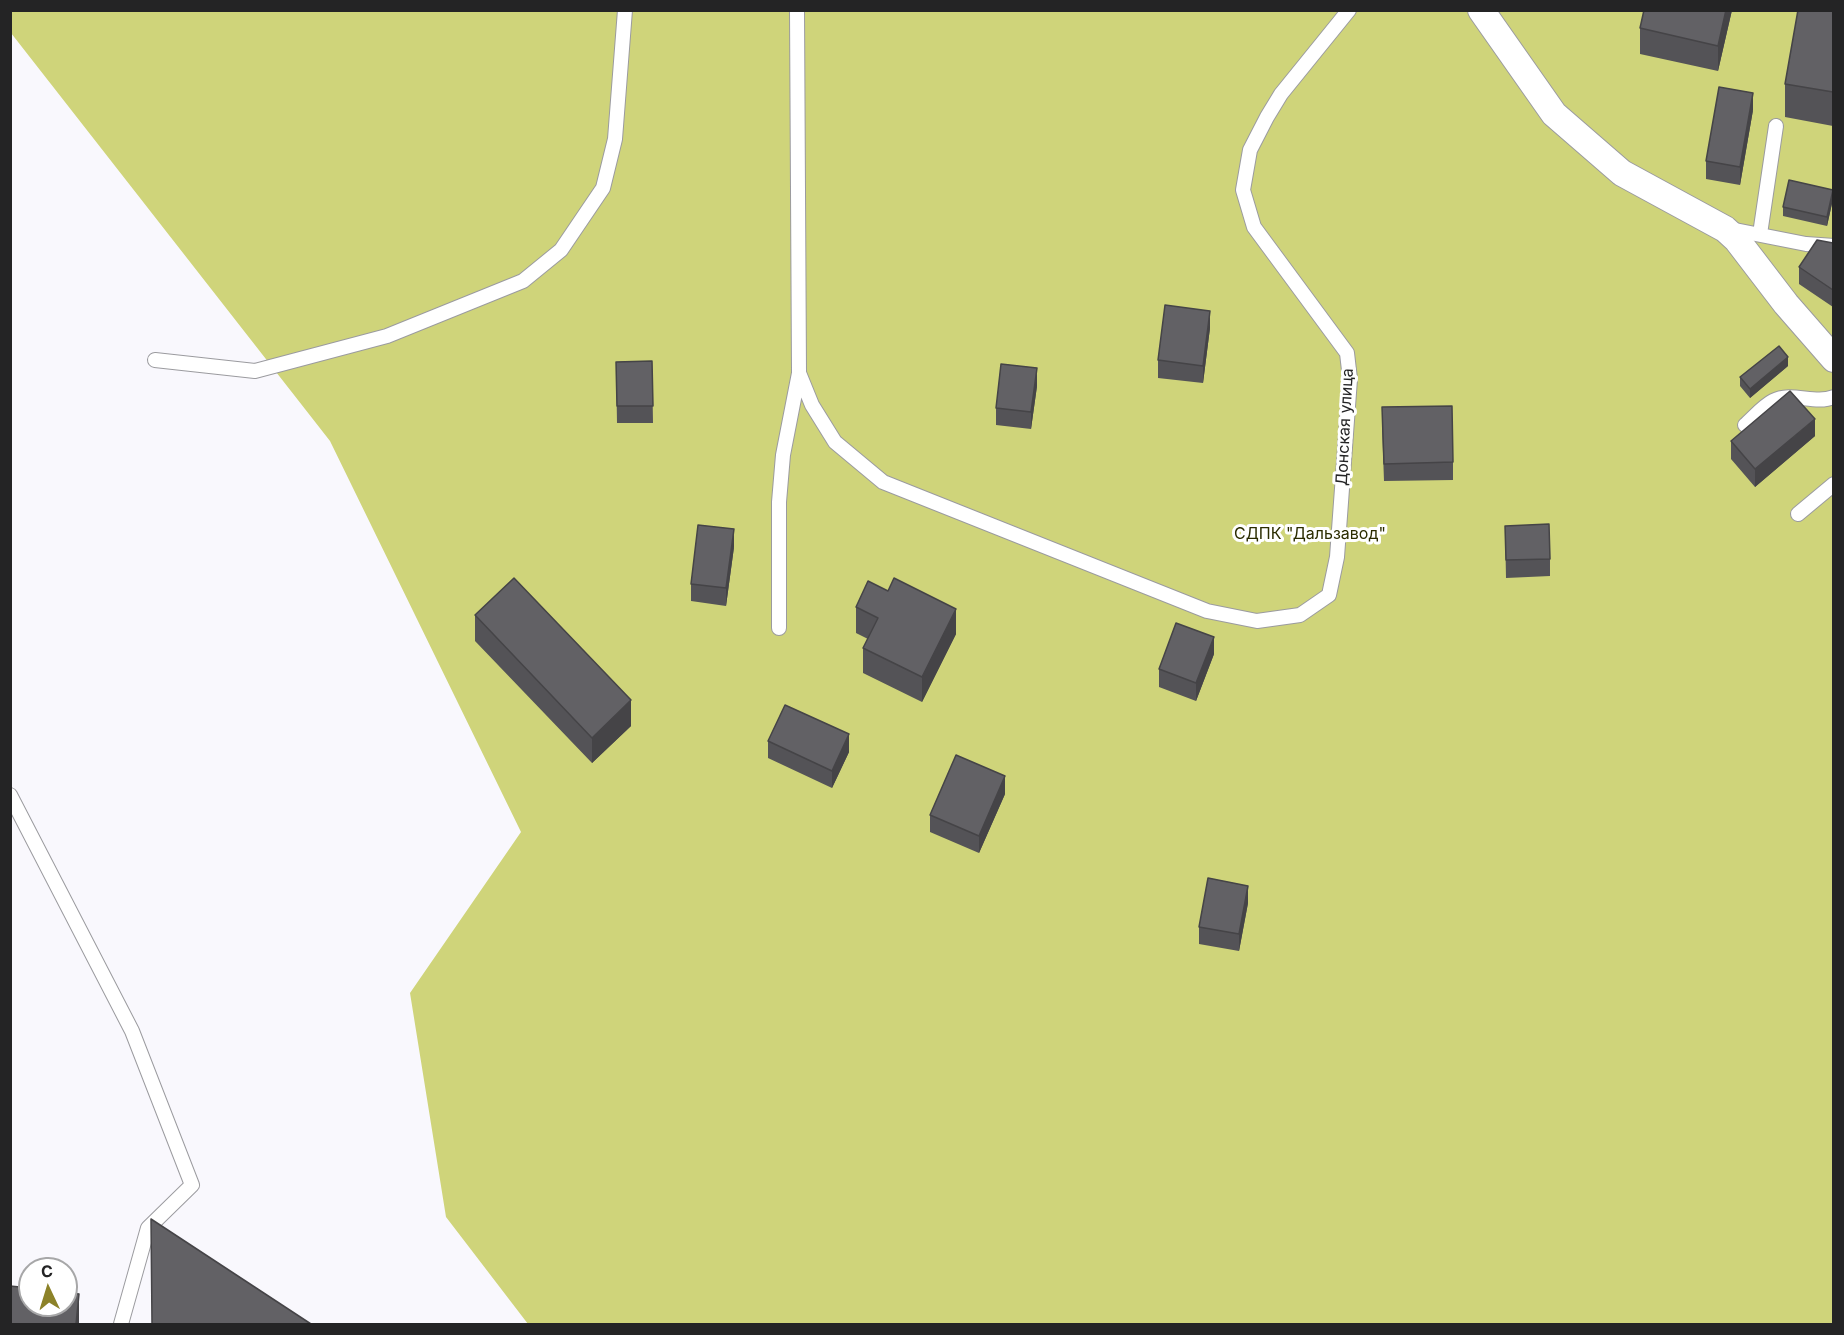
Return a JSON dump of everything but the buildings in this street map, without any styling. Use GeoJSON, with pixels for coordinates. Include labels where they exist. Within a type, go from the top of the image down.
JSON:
{"type":"FeatureCollection","features":[{"type":"Feature","properties":{"kind":"street"},"geometry":{"type":"LineString","coordinates":[[1481,10],[1554,114],[1622,173],[1725,229],[1737,240],[1786,304],[1833,359]]}},
{"type":"Feature","properties":{"kind":"lane"},"geometry":{"type":"LineString","coordinates":[[155,360],[255,371],[387,336],[523,281],[561,250],[603,188],[615,140],[625,10]]}},
{"type":"Feature","properties":{"kind":"lane"},"geometry":{"type":"LineString","coordinates":[[779,628],[780,490],[783,455],[800,373],[797,10]]}},
{"type":"Feature","properties":{"kind":"lane","name":"Донская улица"},"geometry":{"type":"LineString","coordinates":[[800,373],[812,405],[835,442],[882,483],[1071,555],[1207,611],[1257,621],[1300,615],[1329,595],[1337,557],[1350,379],[1347,353],[1254,227],[1243,190],[1250,150],[1267,117],[1281,94],[1349,10]]}},
{"type":"Feature","properties":{"kind":"lane"},"geometry":{"type":"LineString","coordinates":[[1760,234],[1776,126]]}},
{"type":"Feature","properties":{"kind":"lane"},"geometry":{"type":"LineString","coordinates":[[1725,229],[1806,244],[1833,246]]}},
{"type":"Feature","properties":{"kind":"lane"},"geometry":{"type":"LineString","coordinates":[[1744,425],[1774,400],[1795,398],[1816,401],[1833,397]]}},
{"type":"Feature","properties":{"kind":"lane"},"geometry":{"type":"LineString","coordinates":[[1798,514],[1833,484]]}},
{"type":"Feature","properties":{"kind":"lane"},"geometry":{"type":"LineString","coordinates":[[10,795],[132,1031],[192,1185],[148,1228],[121,1324]]}},
{"type":"Feature","properties":{"kind":"green space","name":"СДПК \"Дальзавод\""},"geometry":{"type":"Polygon","coordinates":[[[11,10],[1833,11],[1833,1324],[528,1324],[446,1217],[410,993],[521,832],[330,441],[11,33],[11,10]]]}}]}
